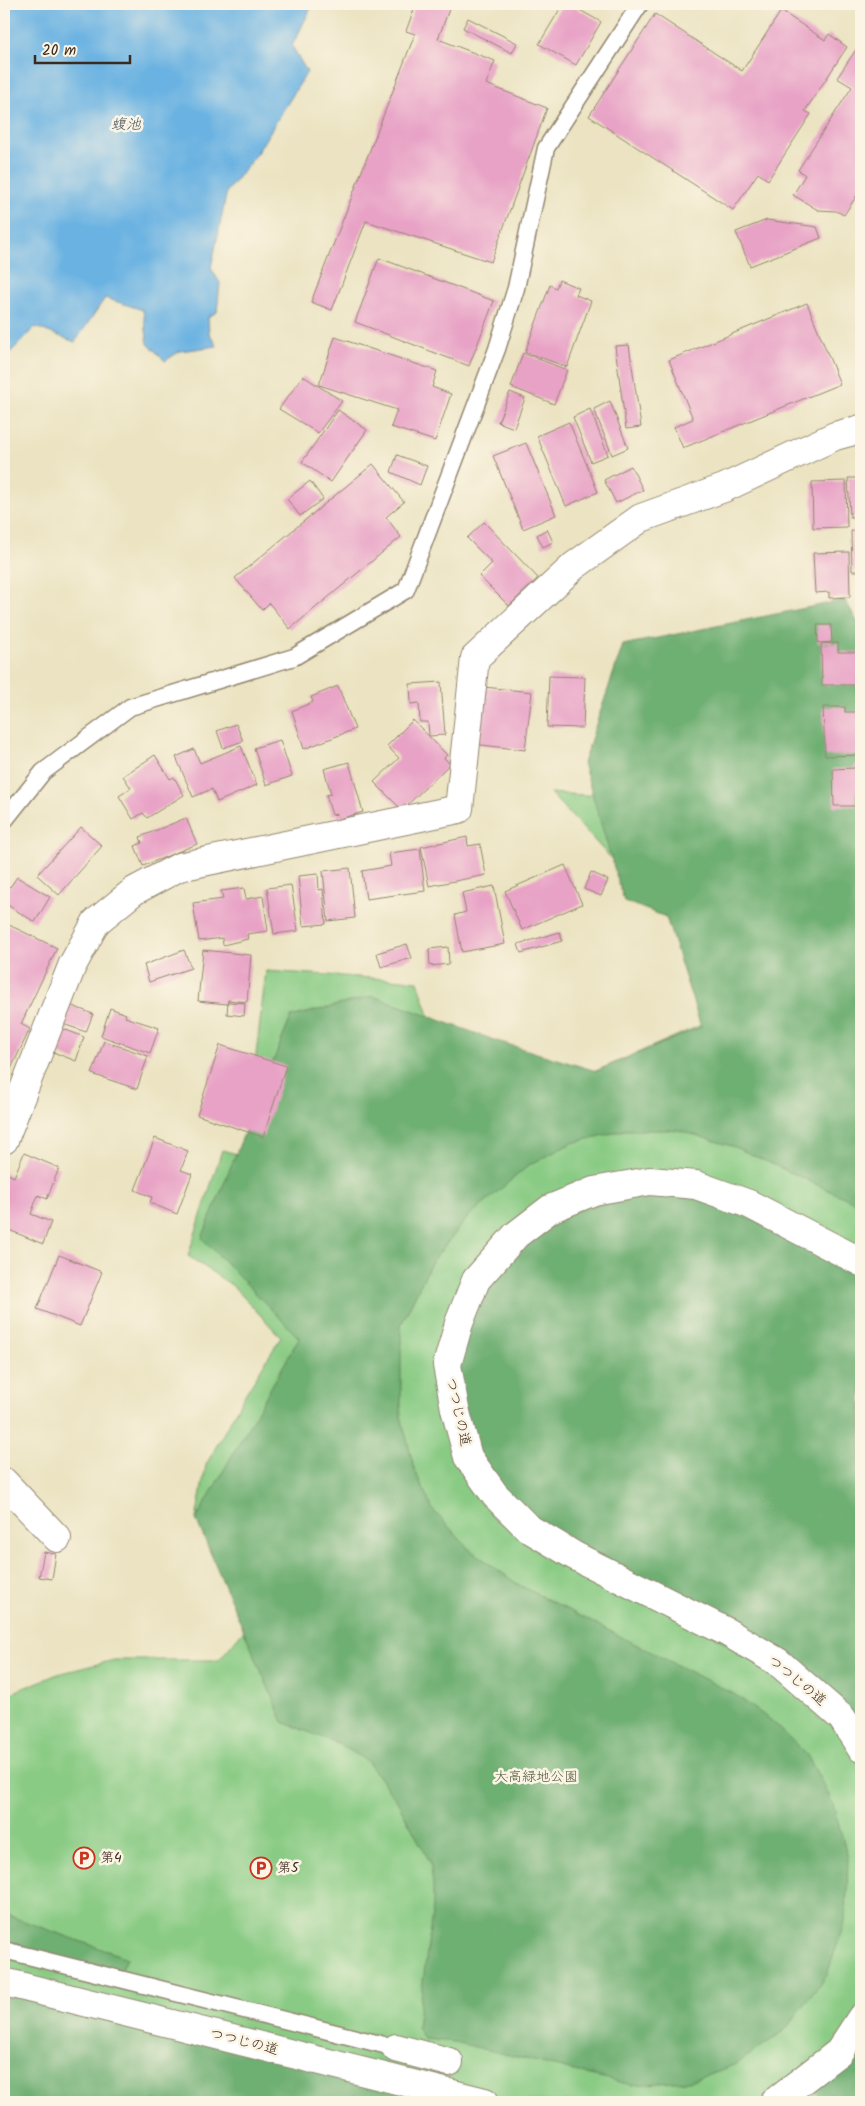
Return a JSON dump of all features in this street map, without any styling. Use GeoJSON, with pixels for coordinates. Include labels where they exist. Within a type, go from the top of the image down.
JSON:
{"type":"FeatureCollection","features":[{"type":"Feature","properties":{"kind":"street"},"geometry":{"type":"LineString","coordinates":[[4,1140],[72,966],[96,922],[134,891],[179,867],[459,809],[475,658],[482,651],[574,566],[641,518],[724,488],[834,436],[861,429]]}},
{"type":"Feature","properties":{"kind":"street","name":"つつじの道"},"geometry":{"type":"LineString","coordinates":[[861,1262],[749,1204],[696,1185],[650,1181],[594,1191],[550,1209],[516,1235],[476,1280],[459,1322],[447,1365],[455,1409],[468,1458],[495,1495],[528,1528],[575,1556],[725,1632],[778,1662],[842,1718],[861,1748]]}},
{"type":"Feature","properties":{"kind":"street"},"geometry":{"type":"LineString","coordinates":[[4,1482],[57,1538]]}},
{"type":"Feature","properties":{"kind":"street","name":"つつじの道"},"geometry":{"type":"LineString","coordinates":[[4,1982],[485,2102]]}},
{"type":"Feature","properties":{"kind":"street"},"geometry":{"type":"LineString","coordinates":[[774,2102],[839,2052],[861,2018]]}},
{"type":"Feature","properties":{"kind":"street"},"geometry":{"type":"LineString","coordinates":[[396,2048],[449,2062]]}},
{"type":"Feature","properties":{"kind":"lane"},"geometry":{"type":"LineString","coordinates":[[4,822],[43,772],[130,708],[294,657],[406,590],[453,460],[497,349],[516,288],[546,148],[640,4]]}},
{"type":"Feature","properties":{"kind":"lane"},"geometry":{"type":"LineString","coordinates":[[4,1950],[396,2048]]}},
{"type":"Feature","properties":{"kind":"green space"},"geometry":{"type":"Polygon","coordinates":[[[845,600],[861,628],[861,1205],[735,1147],[678,1130],[625,1130],[572,1143],[529,1165],[469,1216],[431,1263],[401,1325],[401,1416],[415,1471],[433,1510],[469,1549],[519,1585],[734,1694],[772,1721],[807,1755],[832,1801],[848,1858],[846,1918],[827,1975],[784,2031],[735,2065],[689,2081],[632,2085],[455,2042],[424,2039],[417,2027],[433,1906],[430,1862],[397,1801],[367,1761],[341,1745],[283,1722],[196,1519],[299,1338],[202,1238],[291,1017],[373,996],[497,1041],[596,1071],[701,1027],[666,917],[624,901],[583,763],[623,645],[845,600]]]}},
{"type":"Feature","properties":{"kind":"green space","name":"大高緑地公園"},"geometry":{"type":"Polygon","coordinates":[[[861,628],[861,2102],[4,2102],[4,1696],[58,1674],[114,1660],[219,1660],[252,1620],[196,1519],[206,1465],[244,1396],[281,1337],[233,1286],[188,1256],[222,1150],[269,1163],[255,1063],[266,971],[418,981],[434,1031],[596,1071],[708,1022],[666,917],[550,793],[621,797],[861,628]]]}},
{"type":"Feature","properties":{"kind":"green space"},"geometry":{"type":"Polygon","coordinates":[[[650,1181],[861,1262],[861,1748],[842,1718],[495,1495],[455,1409],[459,1323],[516,1235],[650,1181]]]}},
{"type":"Feature","properties":{"kind":"green space"},"geometry":{"type":"Polygon","coordinates":[[[4,1914],[127,1958],[118,1978],[4,1946],[4,1914]]]}},
{"type":"Feature","properties":{"kind":"green space"},"geometry":{"type":"Polygon","coordinates":[[[4,1982],[485,2102],[4,2102],[4,1982]]]}},
{"type":"Feature","properties":{"kind":"green space"},"geometry":{"type":"Polygon","coordinates":[[[861,2018],[861,2102],[825,2102],[807,2078],[861,2018]]]}},
{"type":"Feature","properties":{"kind":"water","name":"蝮池"},"geometry":{"type":"Polygon","coordinates":[[[4,4],[313,4],[292,46],[307,72],[255,156],[227,191],[211,268],[220,283],[217,312],[208,317],[209,333],[217,346],[180,351],[165,361],[148,344],[143,310],[105,298],[75,342],[35,327],[4,359],[4,4]]]}},
{"type":"Feature","properties":{"kind":"building"},"geometry":{"type":"Polygon","coordinates":[[[416,4],[451,4],[438,39],[495,61],[486,84],[547,108],[491,262],[366,221],[332,310],[311,302],[415,34],[406,31],[416,4]]]}},
{"type":"Feature","properties":{"kind":"building"},"geometry":{"type":"Polygon","coordinates":[[[563,4],[569,4],[601,22],[576,65],[539,44],[563,4]]]}},
{"type":"Feature","properties":{"kind":"building"},"geometry":{"type":"Polygon","coordinates":[[[781,11],[825,40],[829,34],[847,47],[805,111],[811,114],[768,180],[758,173],[733,210],[589,116],[655,14],[742,71],[781,11]]]}},
{"type":"Feature","properties":{"kind":"building"},"geometry":{"type":"Polygon","coordinates":[[[468,18],[517,43],[512,53],[463,28],[468,18]]]}},
{"type":"Feature","properties":{"kind":"building"},"geometry":{"type":"Polygon","coordinates":[[[861,42],[861,189],[844,215],[836,211],[818,210],[793,195],[805,175],[798,170],[852,87],[837,78],[861,42]]]}},
{"type":"Feature","properties":{"kind":"building"},"geometry":{"type":"Polygon","coordinates":[[[767,220],[817,227],[821,238],[750,266],[736,232],[767,220]]]}},
{"type":"Feature","properties":{"kind":"building"},"geometry":{"type":"Polygon","coordinates":[[[379,258],[494,301],[469,366],[355,322],[379,258]]]}},
{"type":"Feature","properties":{"kind":"building"},"geometry":{"type":"Polygon","coordinates":[[[559,280],[579,288],[576,295],[591,301],[567,367],[525,352],[550,285],[556,288],[559,280]]]}},
{"type":"Feature","properties":{"kind":"building"},"geometry":{"type":"Polygon","coordinates":[[[807,303],[840,384],[683,448],[674,427],[693,419],[669,360],[807,303]]]}},
{"type":"Feature","properties":{"kind":"building"},"geometry":{"type":"Polygon","coordinates":[[[335,337],[437,371],[432,387],[451,394],[435,441],[391,427],[397,410],[319,385],[335,337]]]}},
{"type":"Feature","properties":{"kind":"building"},"geometry":{"type":"Polygon","coordinates":[[[629,345],[641,427],[626,429],[615,346],[629,345]]]}},
{"type":"Feature","properties":{"kind":"building"},"geometry":{"type":"Polygon","coordinates":[[[523,353],[567,370],[554,404],[511,387],[523,353]]]}},
{"type":"Feature","properties":{"kind":"building"},"geometry":{"type":"Polygon","coordinates":[[[303,376],[342,401],[318,433],[279,409],[303,376]]]}},
{"type":"Feature","properties":{"kind":"building"},"geometry":{"type":"Polygon","coordinates":[[[510,392],[525,398],[514,428],[498,422],[510,392]]]}},
{"type":"Feature","properties":{"kind":"building"},"geometry":{"type":"Polygon","coordinates":[[[610,401],[628,448],[612,455],[594,409],[610,401]]]}},
{"type":"Feature","properties":{"kind":"building"},"geometry":{"type":"Polygon","coordinates":[[[590,409],[608,455],[591,462],[573,417],[590,409]]]}},
{"type":"Feature","properties":{"kind":"building"},"geometry":{"type":"Polygon","coordinates":[[[338,410],[367,430],[331,482],[302,462],[338,410]]]}},
{"type":"Feature","properties":{"kind":"building"},"geometry":{"type":"Polygon","coordinates":[[[569,422],[598,492],[566,506],[537,436],[569,422]]]}},
{"type":"Feature","properties":{"kind":"building"},"geometry":{"type":"Polygon","coordinates":[[[526,443],[556,515],[523,529],[493,456],[526,443]]]}},
{"type":"Feature","properties":{"kind":"building"},"geometry":{"type":"Polygon","coordinates":[[[397,455],[427,466],[420,485],[391,472],[397,455]]]}},
{"type":"Feature","properties":{"kind":"building"},"geometry":{"type":"Polygon","coordinates":[[[373,464],[404,502],[386,517],[401,537],[290,629],[269,603],[262,610],[235,578],[373,464]]]}},
{"type":"Feature","properties":{"kind":"building"},"geometry":{"type":"Polygon","coordinates":[[[631,466],[643,490],[616,503],[604,480],[631,466]]]}},
{"type":"Feature","properties":{"kind":"building"},"geometry":{"type":"Polygon","coordinates":[[[848,478],[861,478],[861,517],[850,517],[848,478]]]}},
{"type":"Feature","properties":{"kind":"building"},"geometry":{"type":"Polygon","coordinates":[[[310,481],[323,499],[300,516],[287,499],[310,481]]]}},
{"type":"Feature","properties":{"kind":"building"},"geometry":{"type":"Polygon","coordinates":[[[846,481],[847,527],[813,528],[812,482],[846,481]]]}},
{"type":"Feature","properties":{"kind":"building"},"geometry":{"type":"Polygon","coordinates":[[[484,522],[538,578],[509,606],[479,576],[492,563],[467,538],[484,522]]]}},
{"type":"Feature","properties":{"kind":"building"},"geometry":{"type":"Polygon","coordinates":[[[547,529],[553,542],[543,547],[537,535],[547,529]]]}},
{"type":"Feature","properties":{"kind":"building"},"geometry":{"type":"Polygon","coordinates":[[[851,531],[861,531],[861,571],[852,571],[851,531]]]}},
{"type":"Feature","properties":{"kind":"building"},"geometry":{"type":"Polygon","coordinates":[[[849,552],[850,597],[829,598],[829,592],[815,593],[813,553],[849,552]]]}},
{"type":"Feature","properties":{"kind":"building"},"geometry":{"type":"Polygon","coordinates":[[[817,625],[831,625],[832,642],[818,643],[817,625]]]}},
{"type":"Feature","properties":{"kind":"building"},"geometry":{"type":"Polygon","coordinates":[[[838,643],[838,652],[861,652],[861,685],[822,685],[821,644],[838,643]]]}},
{"type":"Feature","properties":{"kind":"building"},"geometry":{"type":"Polygon","coordinates":[[[549,676],[585,677],[583,728],[547,727],[549,676]]]}},
{"type":"Feature","properties":{"kind":"building"},"geometry":{"type":"Polygon","coordinates":[[[441,682],[445,735],[429,736],[428,722],[420,722],[419,703],[411,704],[410,684],[441,682]]]}},
{"type":"Feature","properties":{"kind":"building"},"geometry":{"type":"Polygon","coordinates":[[[338,686],[355,729],[304,749],[292,711],[313,702],[311,697],[338,686]]]}},
{"type":"Feature","properties":{"kind":"building"},"geometry":{"type":"Polygon","coordinates":[[[484,687],[532,692],[525,750],[473,744],[484,687]]]}},
{"type":"Feature","properties":{"kind":"building"},"geometry":{"type":"Polygon","coordinates":[[[823,707],[845,707],[845,712],[861,712],[861,755],[825,756],[823,707]]]}},
{"type":"Feature","properties":{"kind":"building"},"geometry":{"type":"Polygon","coordinates":[[[413,720],[447,755],[444,758],[450,764],[402,810],[374,782],[399,758],[387,746],[413,720]]]}},
{"type":"Feature","properties":{"kind":"building"},"geometry":{"type":"Polygon","coordinates":[[[236,724],[243,741],[223,748],[217,731],[236,724]]]}},
{"type":"Feature","properties":{"kind":"building"},"geometry":{"type":"Polygon","coordinates":[[[280,740],[292,776],[266,785],[254,748],[280,740]]]}},
{"type":"Feature","properties":{"kind":"building"},"geometry":{"type":"Polygon","coordinates":[[[241,746],[257,785],[217,802],[212,789],[193,797],[176,757],[194,749],[200,763],[241,746]]]}},
{"type":"Feature","properties":{"kind":"building"},"geometry":{"type":"Polygon","coordinates":[[[155,755],[170,779],[174,777],[184,795],[147,818],[143,813],[133,819],[119,796],[131,788],[123,776],[155,755]]]}},
{"type":"Feature","properties":{"kind":"building"},"geometry":{"type":"Polygon","coordinates":[[[349,762],[363,812],[339,819],[337,814],[332,815],[326,795],[331,794],[324,769],[349,762]]]}},
{"type":"Feature","properties":{"kind":"building"},"geometry":{"type":"Polygon","coordinates":[[[861,764],[861,794],[855,794],[856,806],[834,806],[833,769],[855,768],[855,765],[861,764]]]}},
{"type":"Feature","properties":{"kind":"building"},"geometry":{"type":"Polygon","coordinates":[[[186,818],[197,844],[143,866],[135,846],[142,843],[140,837],[186,818]]]}},
{"type":"Feature","properties":{"kind":"building"},"geometry":{"type":"Polygon","coordinates":[[[81,827],[102,846],[59,895],[37,875],[81,827]]]}},
{"type":"Feature","properties":{"kind":"building"},"geometry":{"type":"Polygon","coordinates":[[[467,837],[468,846],[480,844],[486,875],[429,886],[421,847],[467,837]]]}},
{"type":"Feature","properties":{"kind":"building"},"geometry":{"type":"Polygon","coordinates":[[[420,849],[425,891],[366,899],[362,871],[391,866],[389,853],[420,849]]]}},
{"type":"Feature","properties":{"kind":"building"},"geometry":{"type":"Polygon","coordinates":[[[565,865],[582,904],[522,930],[505,891],[565,865]]]}},
{"type":"Feature","properties":{"kind":"building"},"geometry":{"type":"Polygon","coordinates":[[[350,868],[355,918],[328,921],[323,871],[350,868]]]}},
{"type":"Feature","properties":{"kind":"building"},"geometry":{"type":"Polygon","coordinates":[[[591,872],[608,880],[601,896],[584,889],[591,872]]]}},
{"type":"Feature","properties":{"kind":"building"},"geometry":{"type":"Polygon","coordinates":[[[318,874],[319,890],[323,889],[326,924],[303,926],[298,876],[318,874]]]}},
{"type":"Feature","properties":{"kind":"building"},"geometry":{"type":"Polygon","coordinates":[[[17,877],[50,897],[35,922],[4,903],[4,888],[6,885],[10,887],[17,877]]]}},
{"type":"Feature","properties":{"kind":"building"},"geometry":{"type":"Polygon","coordinates":[[[291,885],[298,931],[274,934],[267,888],[291,885]]]}},
{"type":"Feature","properties":{"kind":"building"},"geometry":{"type":"Polygon","coordinates":[[[494,886],[505,944],[462,952],[455,915],[466,912],[462,893],[494,886]]]}},
{"type":"Feature","properties":{"kind":"building"},"geometry":{"type":"Polygon","coordinates":[[[244,888],[246,899],[263,896],[268,931],[247,934],[248,939],[223,945],[222,938],[199,941],[193,903],[223,899],[221,891],[244,888]]]}},
{"type":"Feature","properties":{"kind":"building"},"geometry":{"type":"Polygon","coordinates":[[[9,925],[57,948],[21,1024],[30,1029],[4,1083],[4,935],[9,925]]]}},
{"type":"Feature","properties":{"kind":"building"},"geometry":{"type":"Polygon","coordinates":[[[560,932],[562,941],[521,953],[518,944],[560,932]]]}},
{"type":"Feature","properties":{"kind":"building"},"geometry":{"type":"Polygon","coordinates":[[[407,944],[412,958],[381,967],[377,953],[407,944]]]}},
{"type":"Feature","properties":{"kind":"building"},"geometry":{"type":"Polygon","coordinates":[[[448,947],[449,964],[430,966],[429,949],[448,947]]]}},
{"type":"Feature","properties":{"kind":"building"},"geometry":{"type":"Polygon","coordinates":[[[184,950],[191,968],[149,982],[144,965],[184,950]]]}},
{"type":"Feature","properties":{"kind":"building"},"geometry":{"type":"Polygon","coordinates":[[[203,950],[251,955],[247,1002],[228,1000],[227,1004],[198,1001],[203,950]]]}},
{"type":"Feature","properties":{"kind":"building"},"geometry":{"type":"Polygon","coordinates":[[[228,1002],[245,1003],[244,1016],[227,1014],[228,1002]]]}},
{"type":"Feature","properties":{"kind":"building"},"geometry":{"type":"Polygon","coordinates":[[[70,1005],[93,1014],[86,1032],[63,1024],[70,1005]]]}},
{"type":"Feature","properties":{"kind":"building"},"geometry":{"type":"Polygon","coordinates":[[[110,1008],[126,1014],[125,1017],[159,1028],[150,1053],[101,1036],[110,1008]]]}},
{"type":"Feature","properties":{"kind":"building"},"geometry":{"type":"Polygon","coordinates":[[[61,1028],[84,1037],[76,1061],[53,1052],[61,1028]]]}},
{"type":"Feature","properties":{"kind":"building"},"geometry":{"type":"Polygon","coordinates":[[[104,1041],[148,1056],[137,1089],[92,1074],[104,1041]]]}},
{"type":"Feature","properties":{"kind":"building"},"geometry":{"type":"Polygon","coordinates":[[[220,1045],[286,1066],[263,1137],[197,1115],[220,1045]]]}},
{"type":"Feature","properties":{"kind":"building"},"geometry":{"type":"Polygon","coordinates":[[[155,1138],[188,1151],[181,1170],[192,1174],[177,1214],[150,1203],[152,1197],[135,1190],[155,1138]]]}},
{"type":"Feature","properties":{"kind":"building"},"geometry":{"type":"Polygon","coordinates":[[[24,1153],[59,1168],[47,1199],[38,1195],[31,1214],[51,1222],[43,1244],[4,1228],[4,1172],[14,1177],[24,1153]]]}},
{"type":"Feature","properties":{"kind":"building"},"geometry":{"type":"Polygon","coordinates":[[[59,1255],[102,1272],[80,1326],[37,1309],[59,1255]]]}},
{"type":"Feature","properties":{"kind":"building"},"geometry":{"type":"Polygon","coordinates":[[[44,1552],[56,1554],[52,1579],[39,1577],[44,1552]]]}},
{"type":"Feature","properties":{"kind":"place","name":"第4"},"geometry":{"type":"Point","coordinates":[84,1858]}},
{"type":"Feature","properties":{"kind":"place","name":"第5"},"geometry":{"type":"Point","coordinates":[261,1868]}}]}
